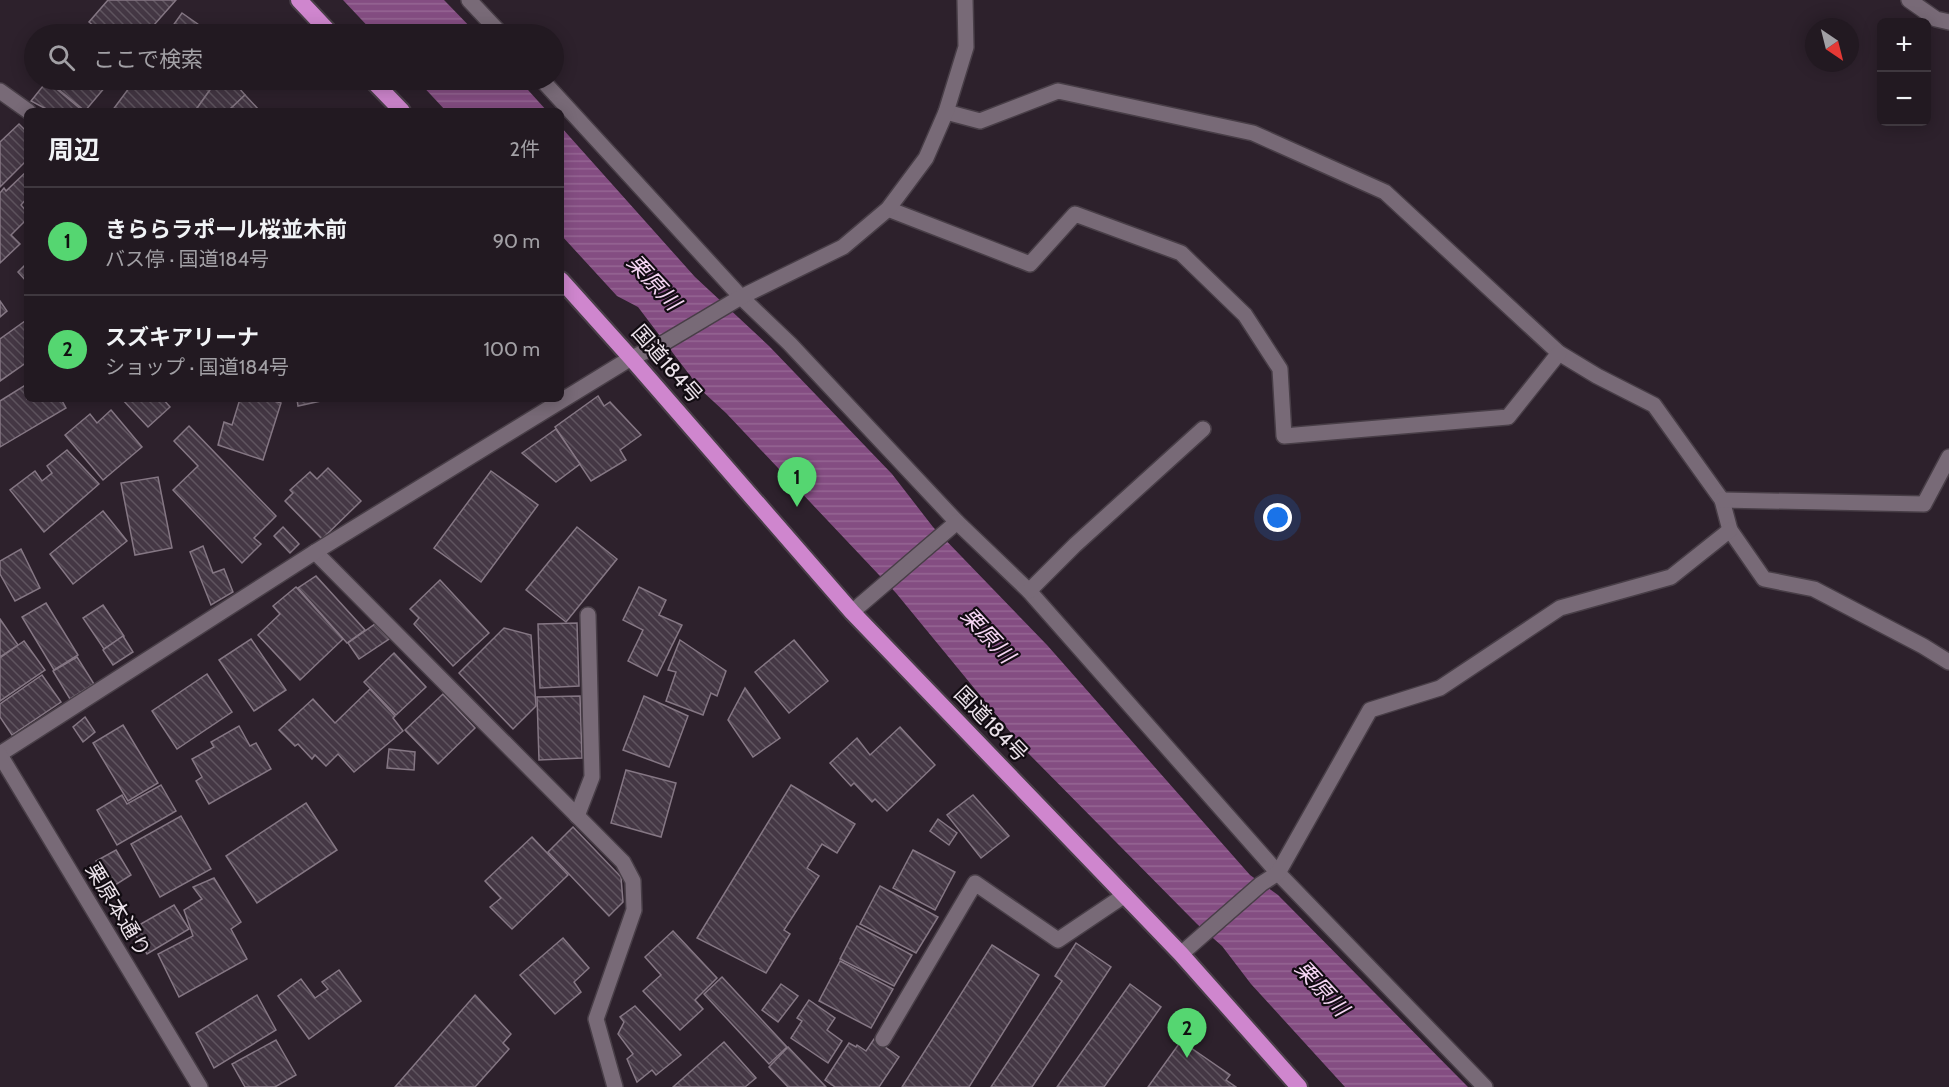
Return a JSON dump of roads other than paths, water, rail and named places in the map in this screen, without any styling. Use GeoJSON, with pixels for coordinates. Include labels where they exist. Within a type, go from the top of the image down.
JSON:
{"type":"FeatureCollection","features":[{"type":"Feature","properties":{"kind":"highway"},"geometry":{"type":"LineString","coordinates":[[299,0],[322,24]]}},
{"type":"Feature","properties":{"kind":"highway"},"geometry":{"type":"LineString","coordinates":[[382,90],[399,108]]}},
{"type":"Feature","properties":{"kind":"highway","name":"国道184号"},"geometry":{"type":"LineString","coordinates":[[564,283],[852,612],[1181,954],[1299,1087]]}},
{"type":"Feature","properties":{"kind":"street"},"geometry":{"type":"LineString","coordinates":[[469,0],[492,24]]}},
{"type":"Feature","properties":{"kind":"street"},"geometry":{"type":"LineString","coordinates":[[564,399],[631,358],[662,344],[741,297],[843,247],[888,209],[926,158],[946,112],[966,47],[965,0]]}},
{"type":"Feature","properties":{"kind":"street"},"geometry":{"type":"LineString","coordinates":[[1909,0],[1936,19],[1949,22]]}},
{"type":"Feature","properties":{"kind":"street"},"geometry":{"type":"LineString","coordinates":[[551,90],[741,297],[789,344],[957,522],[1029,591],[1278,873],[1485,1087]]}},
{"type":"Feature","properties":{"kind":"street"},"geometry":{"type":"LineString","coordinates":[[0,91],[24,108]]}},
{"type":"Feature","properties":{"kind":"street"},"geometry":{"type":"LineString","coordinates":[[946,112],[980,121],[1058,91],[1252,133],[1385,192],[1559,354],[1654,405],[1722,500],[1730,530],[1764,579],[1814,589],[1949,662]]}},
{"type":"Feature","properties":{"kind":"street"},"geometry":{"type":"LineString","coordinates":[[888,209],[1030,264],[1075,214],[1181,252],[1245,315],[1280,369],[1284,436],[1508,417],[1559,354]]}},
{"type":"Feature","properties":{"kind":"street"},"geometry":{"type":"LineString","coordinates":[[0,755],[315,552],[559,402]]}},
{"type":"Feature","properties":{"kind":"street"},"geometry":{"type":"LineString","coordinates":[[1029,591],[1075,545],[1203,429]]}},
{"type":"Feature","properties":{"kind":"street"},"geometry":{"type":"LineString","coordinates":[[1722,500],[1924,504],[1949,457]]}},
{"type":"Feature","properties":{"kind":"street"},"geometry":{"type":"LineString","coordinates":[[852,612],[957,522]]}},
{"type":"Feature","properties":{"kind":"street"},"geometry":{"type":"LineString","coordinates":[[1181,954],[1261,884],[1278,873],[1370,710],[1440,688],[1560,608],[1671,577],[1730,530]]}},
{"type":"Feature","properties":{"kind":"street"},"geometry":{"type":"LineString","coordinates":[[315,552],[623,862],[633,881],[634,910],[596,1019],[615,1087]]}},
{"type":"Feature","properties":{"kind":"street"},"geometry":{"type":"LineString","coordinates":[[577,816],[592,777],[588,615]]}},
{"type":"Feature","properties":{"kind":"street","name":"栗原本通り"},"geometry":{"type":"LineString","coordinates":[[0,755],[200,1087]]}},
{"type":"Feature","properties":{"kind":"street"},"geometry":{"type":"LineString","coordinates":[[883,1039],[975,884],[1058,940],[1125,895]]}},
{"type":"Feature","properties":{"kind":"water"},"geometry":{"type":"Polygon","coordinates":[[[343,0],[444,0],[467,24],[366,24],[343,0]]]}},
{"type":"Feature","properties":{"kind":"water"},"geometry":{"type":"Polygon","coordinates":[[[426,90],[528,90],[544,108],[443,108],[426,90]]]}},
{"type":"Feature","properties":{"kind":"water","name":"栗原川"},"geometry":{"type":"Polygon","coordinates":[[[564,130],[695,277],[769,346],[892,474],[933,527],[1047,645],[1250,875],[1278,895],[1468,1087],[1345,1087],[1251,984],[1222,946],[1197,924],[1025,750],[896,593],[726,413],[701,390],[638,307],[617,296],[564,238],[564,130]]]}},
{"type":"Feature","properties":{"kind":"place","name":"きららラポール桜並木前"},"geometry":{"type":"Point","coordinates":[797,507]}},
{"type":"Feature","properties":{"kind":"place","name":"スズキアリーナ"},"geometry":{"type":"Point","coordinates":[1187,1058]}}]}
